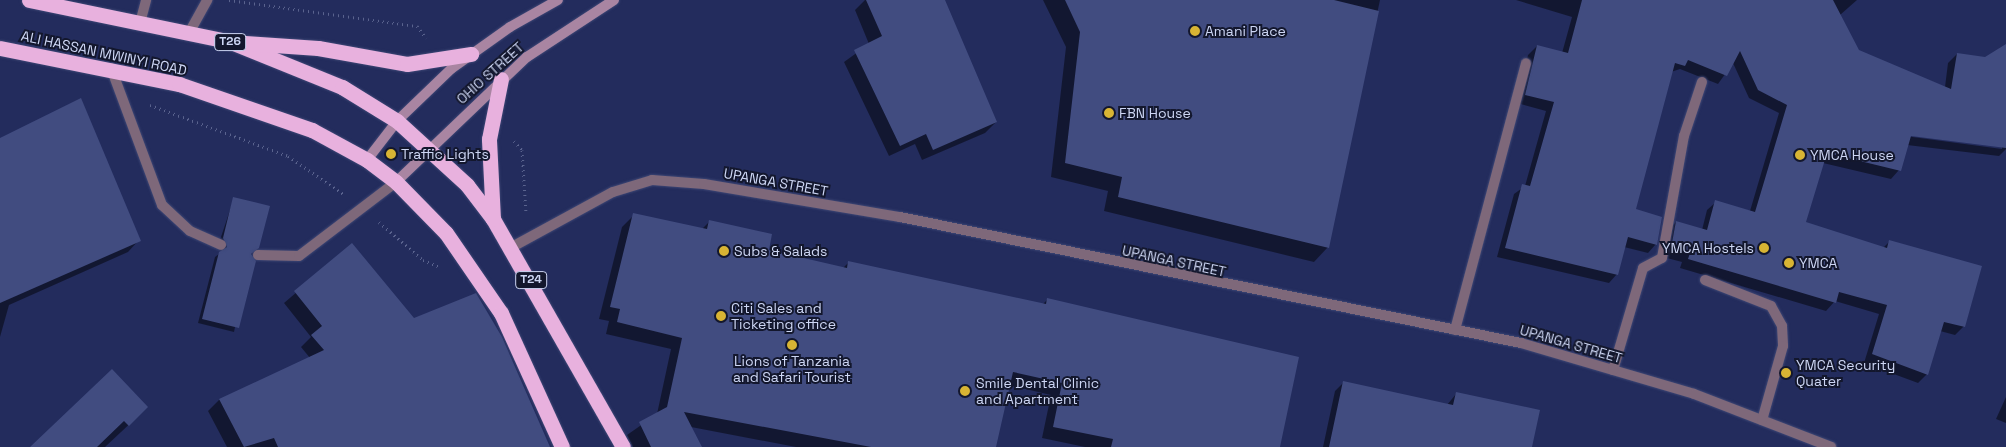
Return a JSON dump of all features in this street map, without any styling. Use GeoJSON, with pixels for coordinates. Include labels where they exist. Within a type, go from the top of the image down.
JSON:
{"type":"FeatureCollection","features":[{"type":"Feature","properties":{"kind":"highway","name":"T26"},"geometry":{"type":"LineString","coordinates":[[29,0],[53,2],[231,42],[342,88],[413,133]]}},
{"type":"Feature","properties":{"kind":"highway"},"geometry":{"type":"LineString","coordinates":[[231,42],[318,48],[408,64],[471,54]]}},
{"type":"Feature","properties":{"kind":"highway","name":"ALI HASSAN MWINYI ROAD"},"geometry":{"type":"LineString","coordinates":[[0,48],[111,68],[179,84],[278,116],[367,160],[396,182],[446,233],[500,313],[562,447]]}},
{"type":"Feature","properties":{"kind":"highway"},"geometry":{"type":"LineString","coordinates":[[493,219],[489,139],[501,79]]}},
{"type":"Feature","properties":{"kind":"highway","name":"T24"},"geometry":{"type":"LineString","coordinates":[[413,133],[467,185],[512,247],[623,447]]}},
{"type":"Feature","properties":{"kind":"street","name":"OHIO STREET"},"geometry":{"type":"LineString","coordinates":[[367,160],[396,121],[471,54],[558,0]]}},
{"type":"Feature","properties":{"kind":"street","name":"OHIO STREET"},"geometry":{"type":"LineString","coordinates":[[396,182],[501,79],[587,13],[614,0]]}},
{"type":"Feature","properties":{"kind":"lane"},"geometry":{"type":"LineString","coordinates":[[140,23],[146,0]]}},
{"type":"Feature","properties":{"kind":"lane"},"geometry":{"type":"LineString","coordinates":[[189,33],[207,0]]}},
{"type":"Feature","properties":{"kind":"lane"},"geometry":{"type":"LineString","coordinates":[[1456,330],[1526,62]]}},
{"type":"Feature","properties":{"kind":"lane"},"geometry":{"type":"LineString","coordinates":[[111,68],[117,93],[162,205],[190,231],[221,245]]}},
{"type":"Feature","properties":{"kind":"lane"},"geometry":{"type":"LineString","coordinates":[[1613,370],[1643,268],[1662,258],[1684,136],[1702,82]]}},
{"type":"Feature","properties":{"kind":"lane","name":"UPANGA STREET"},"geometry":{"type":"LineString","coordinates":[[512,247],[613,192],[652,180],[704,184],[900,217],[1521,343],[1613,370],[1762,420],[1831,447]]}},
{"type":"Feature","properties":{"kind":"lane"},"geometry":{"type":"LineString","coordinates":[[258,255],[299,256],[366,209],[396,182]]}},
{"type":"Feature","properties":{"kind":"lane"},"geometry":{"type":"LineString","coordinates":[[1705,280],[1771,306],[1782,326],[1783,346],[1762,420]]}},
{"type":"Feature","properties":{"kind":"path"},"geometry":{"type":"LineString","coordinates":[[117,93],[288,156],[366,209],[405,246],[447,270]]}},
{"type":"Feature","properties":{"kind":"building"},"geometry":{"type":"Polygon","coordinates":[[[866,0],[945,0],[997,122],[933,150],[926,134],[900,146],[854,50],[882,36],[866,0]]]}},
{"type":"Feature","properties":{"kind":"building"},"geometry":{"type":"Polygon","coordinates":[[[1065,0],[1334,0],[1379,11],[1329,248],[1118,197],[1122,177],[1065,163],[1080,32],[1065,0]]]}},
{"type":"Feature","properties":{"kind":"building"},"geometry":{"type":"Polygon","coordinates":[[[1582,0],[1833,0],[1859,50],[1951,89],[1957,53],[1985,57],[2006,44],[2006,148],[1911,136],[1901,171],[1827,153],[1806,222],[1887,248],[1889,240],[1982,266],[1965,327],[1944,322],[1928,375],[1872,354],[1887,305],[1839,292],[1836,303],[1688,259],[1690,253],[1671,248],[1676,221],[1707,230],[1715,200],[1755,212],[1787,105],[1758,90],[1740,51],[1727,76],[1688,60],[1685,66],[1675,63],[1636,209],[1662,217],[1657,245],[1628,237],[1618,275],[1505,248],[1522,184],[1530,186],[1554,102],[1525,95],[1537,45],[1568,53],[1582,0]]]}},
{"type":"Feature","properties":{"kind":"building"},"geometry":{"type":"Polygon","coordinates":[[[81,98],[141,241],[0,303],[0,138],[81,98]]]}},
{"type":"Feature","properties":{"kind":"building"},"geometry":{"type":"Polygon","coordinates":[[[233,197],[270,206],[259,248],[251,254],[256,261],[239,328],[202,319],[219,252],[227,247],[223,238],[233,197]]]}},
{"type":"Feature","properties":{"kind":"building"},"geometry":{"type":"Polygon","coordinates":[[[633,213],[707,229],[709,220],[772,234],[769,250],[847,268],[848,261],[1046,304],[1047,298],[1299,357],[1280,447],[1111,447],[1113,439],[1053,427],[1062,383],[1013,372],[996,447],[871,447],[684,412],[702,447],[651,447],[639,422],[667,407],[682,338],[617,322],[620,309],[610,307],[633,213]]]}},
{"type":"Feature","properties":{"kind":"building"},"geometry":{"type":"Polygon","coordinates":[[[352,243],[414,318],[476,293],[502,337],[550,447],[278,447],[274,438],[244,447],[219,399],[324,350],[311,335],[322,326],[294,291],[352,243]]]}},
{"type":"Feature","properties":{"kind":"building"},"geometry":{"type":"Polygon","coordinates":[[[112,369],[148,407],[129,426],[124,421],[97,447],[30,447],[112,369]]]}},
{"type":"Feature","properties":{"kind":"building"},"geometry":{"type":"Polygon","coordinates":[[[1343,381],[1453,405],[1456,392],[1540,410],[1532,447],[1329,447],[1343,381]]]}},
{"type":"Feature","properties":{"kind":"place","name":"Amani Place"},"geometry":{"type":"Point","coordinates":[1195,31]}},
{"type":"Feature","properties":{"kind":"place","name":"FBN House"},"geometry":{"type":"Point","coordinates":[1109,113]}},
{"type":"Feature","properties":{"kind":"place","name":"Traffic Lights"},"geometry":{"type":"Point","coordinates":[391,154]}},
{"type":"Feature","properties":{"kind":"place","name":"YMCA House"},"geometry":{"type":"Point","coordinates":[1800,155]}},
{"type":"Feature","properties":{"kind":"place","name":"YMCA Hostels"},"geometry":{"type":"Point","coordinates":[1764,248]}},
{"type":"Feature","properties":{"kind":"place","name":"Subs & Salads"},"geometry":{"type":"Point","coordinates":[724,251]}},
{"type":"Feature","properties":{"kind":"place","name":"YMCA"},"geometry":{"type":"Point","coordinates":[1789,263]}},
{"type":"Feature","properties":{"kind":"place","name":"Citi Sales and Ticketing office"},"geometry":{"type":"Point","coordinates":[721,316]}},
{"type":"Feature","properties":{"kind":"place","name":"Lions of Tanzania and Safari Tourist"},"geometry":{"type":"Point","coordinates":[792,345]}},
{"type":"Feature","properties":{"kind":"place","name":"YMCA Security Quater"},"geometry":{"type":"Point","coordinates":[1786,373]}},
{"type":"Feature","properties":{"kind":"place","name":"Smile Dental Clinic and Apartment"},"geometry":{"type":"Point","coordinates":[965,391]}}]}
